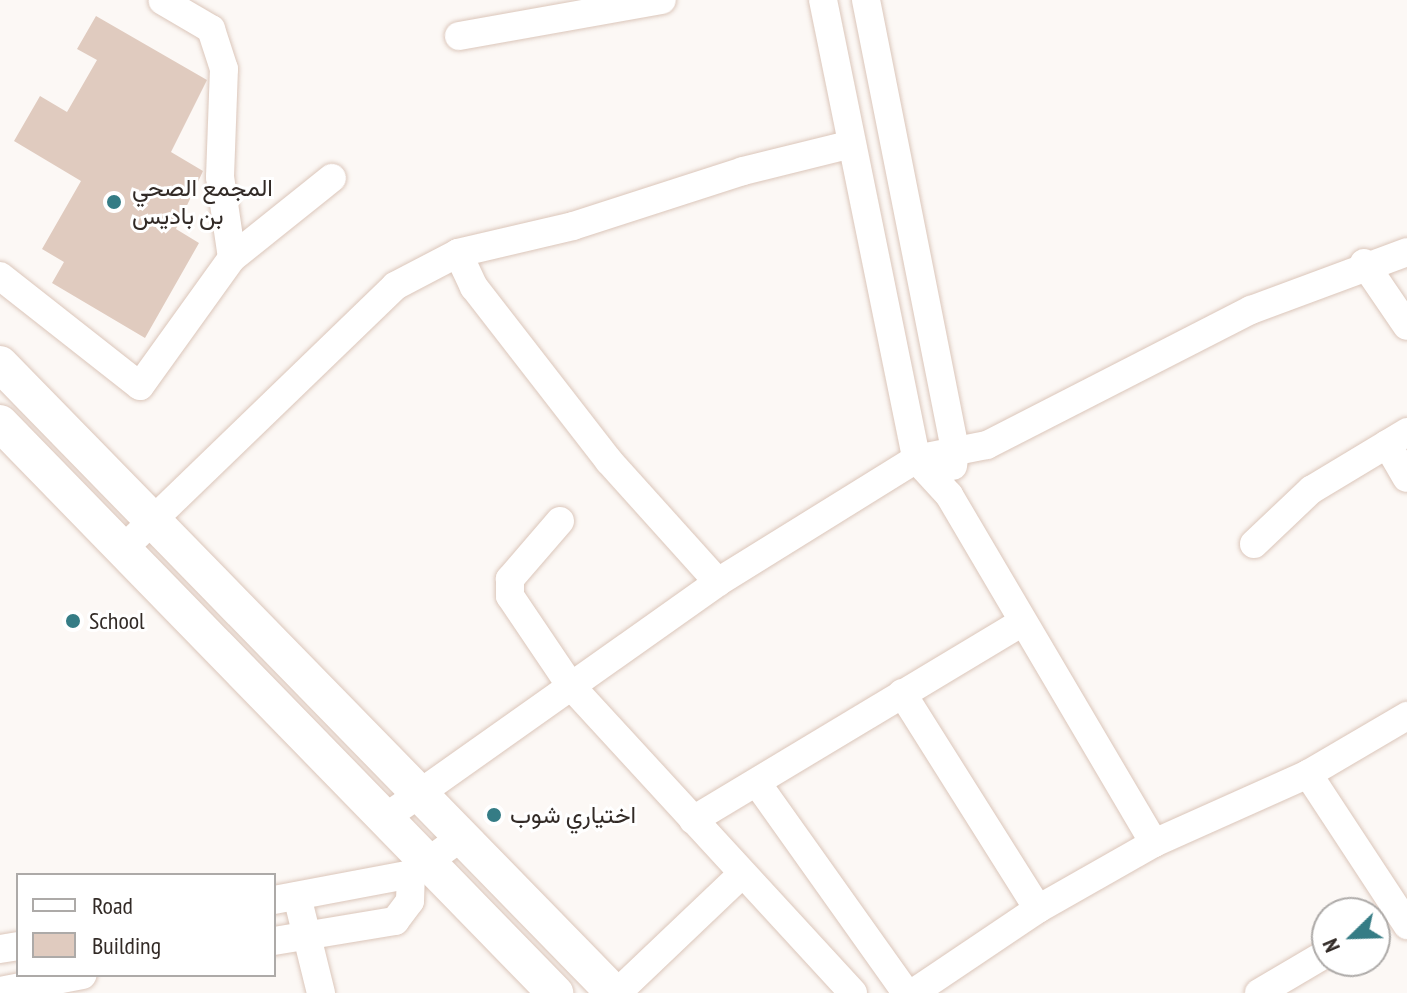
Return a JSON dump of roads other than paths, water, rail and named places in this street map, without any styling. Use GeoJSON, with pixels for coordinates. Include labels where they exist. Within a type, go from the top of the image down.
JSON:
{"type":"FeatureCollection","features":[{"type":"Feature","properties":{"kind":"street"},"geometry":{"type":"LineString","coordinates":[[459,36],[662,0]]}},
{"type":"Feature","properties":{"kind":"street"},"geometry":{"type":"LineString","coordinates":[[823,0],[916,459],[949,495],[1154,843]]}},
{"type":"Feature","properties":{"kind":"street"},"geometry":{"type":"LineString","coordinates":[[866,0],[955,450],[949,495]]}},
{"type":"Feature","properties":{"kind":"street"},"geometry":{"type":"LineString","coordinates":[[163,1],[211,29],[224,69],[220,177],[232,258]]}},
{"type":"Feature","properties":{"kind":"street"},"geometry":{"type":"LineString","coordinates":[[123,549],[156,521],[395,286],[458,253],[573,226],[852,144]]}},
{"type":"Feature","properties":{"kind":"street"},"geometry":{"type":"LineString","coordinates":[[0,276],[140,386],[232,258],[332,178]]}},
{"type":"Feature","properties":{"kind":"street"},"geometry":{"type":"LineString","coordinates":[[385,818],[718,582],[916,459],[987,445],[1251,310],[1364,263],[1407,252]]}},
{"type":"Feature","properties":{"kind":"street"},"geometry":{"type":"LineString","coordinates":[[458,253],[474,287],[609,461],[718,582]]}},
{"type":"Feature","properties":{"kind":"street"},"geometry":{"type":"LineString","coordinates":[[1364,263],[1407,326]]}},
{"type":"Feature","properties":{"kind":"street"},"geometry":{"type":"LineString","coordinates":[[0,364],[156,521],[290,665],[422,792],[616,993],[741,875]]}},
{"type":"Feature","properties":{"kind":"street"},"geometry":{"type":"LineString","coordinates":[[0,423],[385,818],[420,868],[555,993]]}},
{"type":"Feature","properties":{"kind":"street"},"geometry":{"type":"LineString","coordinates":[[1254,544],[1311,490],[1397,438],[1407,478]]}},
{"type":"Feature","properties":{"kind":"street"},"geometry":{"type":"LineString","coordinates":[[560,521],[510,579],[510,596],[570,685],[741,875],[853,993]]}},
{"type":"Feature","properties":{"kind":"street"},"geometry":{"type":"LineString","coordinates":[[693,820],[1022,622]]}},
{"type":"Feature","properties":{"kind":"street"},"geometry":{"type":"LineString","coordinates":[[259,688],[290,665]]}},
{"type":"Feature","properties":{"kind":"street"},"geometry":{"type":"LineString","coordinates":[[902,693],[1038,909]]}},
{"type":"Feature","properties":{"kind":"street"},"geometry":{"type":"LineString","coordinates":[[913,993],[1038,909],[1154,843],[1308,774],[1407,716]]}},
{"type":"Feature","properties":{"kind":"street"},"geometry":{"type":"LineString","coordinates":[[1308,774],[1397,917]]}},
{"type":"Feature","properties":{"kind":"street"},"geometry":{"type":"LineString","coordinates":[[757,783],[906,993]]}},
{"type":"Feature","properties":{"kind":"street"},"geometry":{"type":"LineString","coordinates":[[321,993],[306,936],[286,898],[420,868],[463,836]]}},
{"type":"Feature","properties":{"kind":"street"},"geometry":{"type":"LineString","coordinates":[[276,941],[395,921],[410,901],[420,868]]}},
{"type":"Feature","properties":{"kind":"street"},"geometry":{"type":"LineString","coordinates":[[1259,993],[1311,962]]}},
{"type":"Feature","properties":{"kind":"street"},"geometry":{"type":"LineString","coordinates":[[0,991],[72,977]]}},
{"type":"Feature","properties":{"kind":"place","name":"المجمع الصحي بن باديس"},"geometry":{"type":"Point","coordinates":[114,202]}},
{"type":"Feature","properties":{"kind":"place","name":"School"},"geometry":{"type":"Point","coordinates":[73,621]}},
{"type":"Feature","properties":{"kind":"place","name":"اختياري شوب"},"geometry":{"type":"Point","coordinates":[494,815]}}]}
